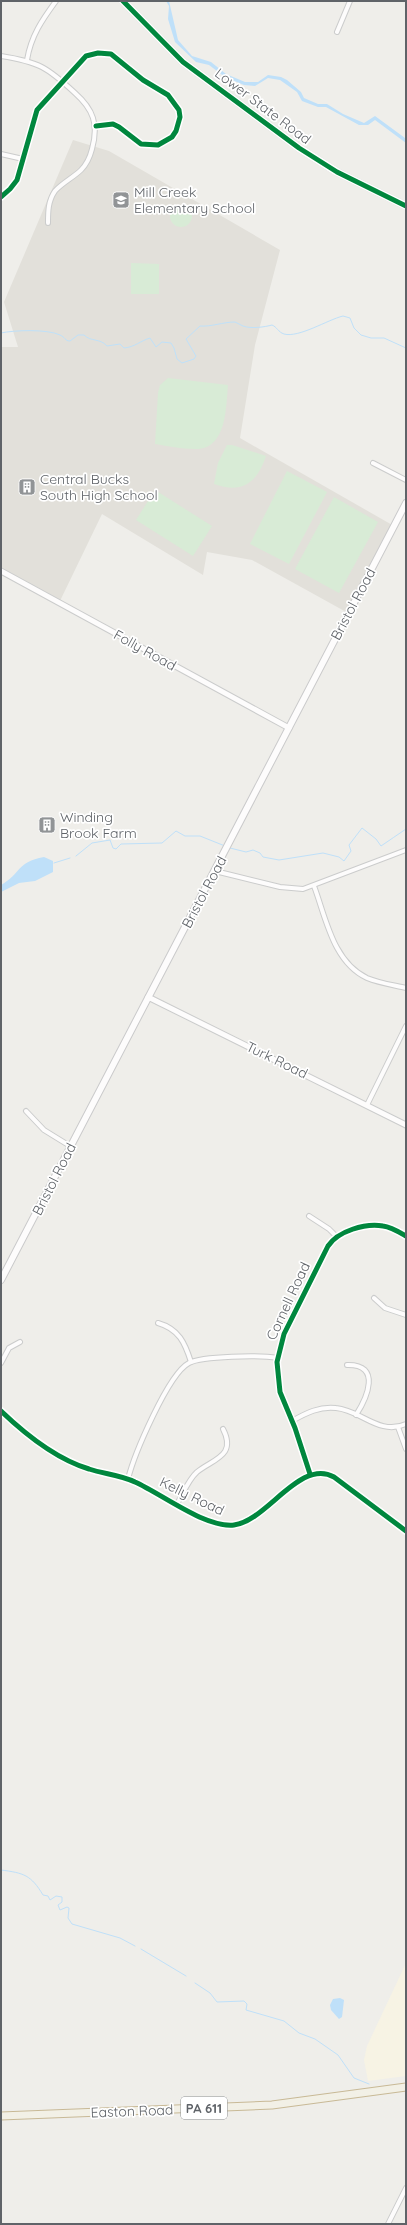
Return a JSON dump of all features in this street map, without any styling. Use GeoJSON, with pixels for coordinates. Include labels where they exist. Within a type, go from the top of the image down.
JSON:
{"type":"FeatureCollection","features":[{"type":"Feature","properties":{"kind":"highway","name":"Easton Road"},"geometry":{"type":"LineString","coordinates":[[1,2116],[272,2105],[406,2086]]}},
{"type":"Feature","properties":{"kind":"main road","name":"Lower State Road"},"geometry":{"type":"LineString","coordinates":[[123,1],[183,62],[299,148],[337,172],[406,206]]}},
{"type":"Feature","properties":{"kind":"main road","name":"Bristol Road"},"geometry":{"type":"LineString","coordinates":[[1,1280],[406,503]]}},
{"type":"Feature","properties":{"kind":"street"},"geometry":{"type":"LineString","coordinates":[[27,60],[30,44],[36,29],[56,1]]}},
{"type":"Feature","properties":{"kind":"street"},"geometry":{"type":"LineString","coordinates":[[337,32],[350,1]]}},
{"type":"Feature","properties":{"kind":"street"},"geometry":{"type":"LineString","coordinates":[[1,197],[10,190],[17,180],[37,110],[86,56],[105,52],[118,58],[143,80],[168,94],[179,110],[176,131],[172,137],[158,145],[141,144],[113,124],[96,126]]}},
{"type":"Feature","properties":{"kind":"street"},"geometry":{"type":"LineString","coordinates":[[1,56],[27,60],[47,69],[89,107],[96,126],[95,139],[90,158],[83,168],[56,191],[48,206],[48,223]]}},
{"type":"Feature","properties":{"kind":"street"},"geometry":{"type":"LineString","coordinates":[[1,154],[23,159]]}},
{"type":"Feature","properties":{"kind":"street"},"geometry":{"type":"LineString","coordinates":[[373,463],[406,480]]}},
{"type":"Feature","properties":{"kind":"street","name":"Folly Road"},"geometry":{"type":"LineString","coordinates":[[1,571],[289,728]]}},
{"type":"Feature","properties":{"kind":"street"},"geometry":{"type":"LineString","coordinates":[[215,871],[290,888],[314,886],[406,850]]}},
{"type":"Feature","properties":{"kind":"street"},"geometry":{"type":"LineString","coordinates":[[314,886],[336,946],[345,960],[358,972],[368,978],[406,988]]}},
{"type":"Feature","properties":{"kind":"street","name":"Turk Road"},"geometry":{"type":"LineString","coordinates":[[148,997],[406,1125]]}},
{"type":"Feature","properties":{"kind":"street"},"geometry":{"type":"LineString","coordinates":[[367,1105],[406,1026]]}},
{"type":"Feature","properties":{"kind":"street"},"geometry":{"type":"LineString","coordinates":[[26,1111],[44,1130],[70,1146]]}},
{"type":"Feature","properties":{"kind":"street"},"geometry":{"type":"LineString","coordinates":[[309,1216],[329,1229],[336,1236],[348,1230],[378,1225],[388,1227],[406,1236]]}},
{"type":"Feature","properties":{"kind":"street","name":"Cornell Road"},"geometry":{"type":"LineString","coordinates":[[310,1474],[292,1421],[280,1392],[276,1371],[277,1358],[284,1334],[328,1246],[336,1236]]}},
{"type":"Feature","properties":{"kind":"street"},"geometry":{"type":"LineString","coordinates":[[374,1298],[385,1308],[406,1315]]}},
{"type":"Feature","properties":{"kind":"street"},"geometry":{"type":"LineString","coordinates":[[158,1323],[169,1326],[181,1338],[191,1362]]}},
{"type":"Feature","properties":{"kind":"street"},"geometry":{"type":"LineString","coordinates":[[1,1363],[9,1348],[20,1342]]}},
{"type":"Feature","properties":{"kind":"street"},"geometry":{"type":"LineString","coordinates":[[128,1479],[135,1455],[172,1380],[179,1371],[191,1362],[215,1358],[277,1358]]}},
{"type":"Feature","properties":{"kind":"street"},"geometry":{"type":"LineString","coordinates":[[347,1365],[363,1368],[369,1383],[366,1400],[356,1415]]}},
{"type":"Feature","properties":{"kind":"street"},"geometry":{"type":"LineString","coordinates":[[292,1421],[311,1411],[331,1408],[342,1409],[384,1427],[398,1427],[406,1424]]}},
{"type":"Feature","properties":{"kind":"street","name":"Kelly Road"},"geometry":{"type":"LineString","coordinates":[[1,1411],[30,1438],[80,1466],[128,1479],[212,1523],[223,1525],[235,1524],[251,1518],[310,1474]]}},
{"type":"Feature","properties":{"kind":"street"},"geometry":{"type":"LineString","coordinates":[[398,1427],[406,1449]]}},
{"type":"Feature","properties":{"kind":"street"},"geometry":{"type":"LineString","coordinates":[[177,1504],[196,1473],[223,1455],[227,1446],[227,1438],[223,1429]]}},
{"type":"Feature","properties":{"kind":"street"},"geometry":{"type":"LineString","coordinates":[[310,1474],[325,1473],[334,1477],[406,1531]]}},
{"type":"Feature","properties":{"kind":"street"},"geometry":{"type":"LineString","coordinates":[[388,2224],[406,2188]]}},
{"type":"Feature","properties":{"kind":"shaded area"},"geometry":{"type":"Polygon","coordinates":[[[73,140],[109,151],[280,250],[255,345],[240,438],[394,526],[348,613],[252,560],[207,552],[203,575],[102,514],[59,603],[1,571],[1,347],[18,347],[4,302],[73,140]]]}},
{"type":"Feature","properties":{"kind":"shaded area"},"geometry":{"type":"Polygon","coordinates":[[[406,1963],[406,2076],[368,2081],[364,2060],[367,2046],[406,1963]]]}},
{"type":"Feature","properties":{"kind":"green space"},"geometry":{"type":"Polygon","coordinates":[[[181,205],[189,208],[192,216],[189,224],[181,227],[173,224],[170,216],[173,208],[181,205]]]}},
{"type":"Feature","properties":{"kind":"green space"},"geometry":{"type":"Polygon","coordinates":[[[131,263],[159,264],[159,294],[131,294],[131,263]]]}},
{"type":"Feature","properties":{"kind":"green space"},"geometry":{"type":"Polygon","coordinates":[[[168,378],[228,385],[223,426],[213,443],[206,447],[195,449],[155,444],[158,393],[160,385],[168,378]]]}},
{"type":"Feature","properties":{"kind":"green space"},"geometry":{"type":"Polygon","coordinates":[[[227,445],[232,445],[266,456],[258,473],[253,479],[240,487],[224,487],[214,484],[218,463],[227,445]]]}},
{"type":"Feature","properties":{"kind":"green space"},"geometry":{"type":"Polygon","coordinates":[[[287,471],[327,492],[289,564],[250,544],[287,471]]]}},
{"type":"Feature","properties":{"kind":"green space"},"geometry":{"type":"Polygon","coordinates":[[[155,490],[212,526],[193,556],[136,520],[155,490]]]}},
{"type":"Feature","properties":{"kind":"green space"},"geometry":{"type":"Polygon","coordinates":[[[334,497],[378,522],[339,593],[295,569],[334,497]]]}},
{"type":"Feature","properties":{"kind":"water"},"geometry":{"type":"Polygon","coordinates":[[[166,1],[169,1],[178,40],[192,56],[211,62],[226,74],[245,82],[258,82],[268,75],[281,77],[301,92],[304,98],[318,104],[327,104],[343,114],[364,123],[375,116],[405,138],[406,143],[375,120],[368,125],[359,125],[326,107],[318,107],[302,101],[297,92],[280,80],[268,78],[255,86],[244,85],[225,77],[209,65],[196,62],[175,42],[168,19],[169,6],[166,1]]]}},
{"type":"Feature","properties":{"kind":"water"},"geometry":{"type":"Polygon","coordinates":[[[44,857],[53,861],[53,872],[35,881],[19,883],[1,892],[1,885],[12,877],[23,865],[35,859],[44,857]]]}},
{"type":"Feature","properties":{"kind":"water"},"geometry":{"type":"Polygon","coordinates":[[[340,1998],[344,2000],[342,2017],[339,2019],[331,2010],[330,2005],[333,1999],[340,1998]]]}},
{"type":"Feature","properties":{"kind":"waterway"},"geometry":{"type":"LineString","coordinates":[[1,333],[14,331],[48,332],[60,335],[70,341],[78,335],[84,335],[107,346],[120,344],[124,348],[150,338],[156,347],[162,342],[171,343],[177,359],[182,363],[194,359],[196,356],[186,339],[200,326],[235,322],[243,326],[250,327],[272,325],[282,333],[290,335],[305,331],[343,316],[350,318],[354,328],[361,335],[371,338],[384,338],[406,348]]}},
{"type":"Feature","properties":{"kind":"waterway"},"geometry":{"type":"LineString","coordinates":[[230,848],[246,852],[253,850],[260,853],[263,857],[279,860],[323,853],[339,857],[344,861],[351,851],[349,845],[362,828],[376,839],[381,846],[406,829]]}},
{"type":"Feature","properties":{"kind":"waterway"},"geometry":{"type":"LineString","coordinates":[[76,856],[92,843],[110,840],[113,848],[116,849],[121,844],[162,843],[176,831],[185,836],[200,836],[225,846]]}},
{"type":"Feature","properties":{"kind":"waterway"},"geometry":{"type":"LineString","coordinates":[[54,863],[70,858]]}},
{"type":"Feature","properties":{"kind":"waterway"},"geometry":{"type":"LineString","coordinates":[[1,1870],[16,1872],[31,1879],[43,1895],[48,1896],[50,1900],[56,1896],[62,1897],[62,1902],[58,1905],[60,1910],[67,1907],[69,1908],[68,1918],[72,1924],[120,1938],[135,1946]]}},
{"type":"Feature","properties":{"kind":"waterway"},"geometry":{"type":"LineString","coordinates":[[141,1949],[186,1976]]}},
{"type":"Feature","properties":{"kind":"waterway"},"geometry":{"type":"LineString","coordinates":[[195,1983],[210,1993],[217,2002],[244,2001],[247,2004],[246,2010],[284,2021],[299,2033],[315,2039],[338,2055],[354,2078],[369,2084]]}},
{"type":"Feature","properties":{"kind":"cycle path"},"geometry":{"type":"LineString","coordinates":[[123,1],[183,62],[299,148],[337,172],[406,206]]}},
{"type":"Feature","properties":{"kind":"cycle path"},"geometry":{"type":"LineString","coordinates":[[1,197],[17,180],[37,110],[86,56],[98,53],[111,54],[143,80],[168,95],[179,110],[180,117],[176,131],[172,137],[158,145],[141,144],[113,124],[96,126]]}},
{"type":"Feature","properties":{"kind":"cycle path"},"geometry":{"type":"LineString","coordinates":[[310,1474],[295,1428],[280,1392],[277,1362],[284,1334],[328,1246],[338,1236],[352,1229],[376,1225],[395,1230],[406,1236]]}},
{"type":"Feature","properties":{"kind":"cycle path"},"geometry":{"type":"LineString","coordinates":[[1,1411],[31,1437],[65,1459],[89,1469],[130,1480],[146,1487],[197,1516],[223,1525],[234,1525],[246,1521],[259,1513],[296,1483],[309,1476],[321,1473],[334,1477],[406,1531]]}},
{"type":"Feature","properties":{"kind":"place","name":"Mill Creek Elementary School"},"geometry":{"type":"Point","coordinates":[121,200]}},
{"type":"Feature","properties":{"kind":"place","name":"Central Bucks South High School"},"geometry":{"type":"Point","coordinates":[27,487]}},
{"type":"Feature","properties":{"kind":"place","name":"Winding Brook Farm"},"geometry":{"type":"Point","coordinates":[47,825]}}]}
